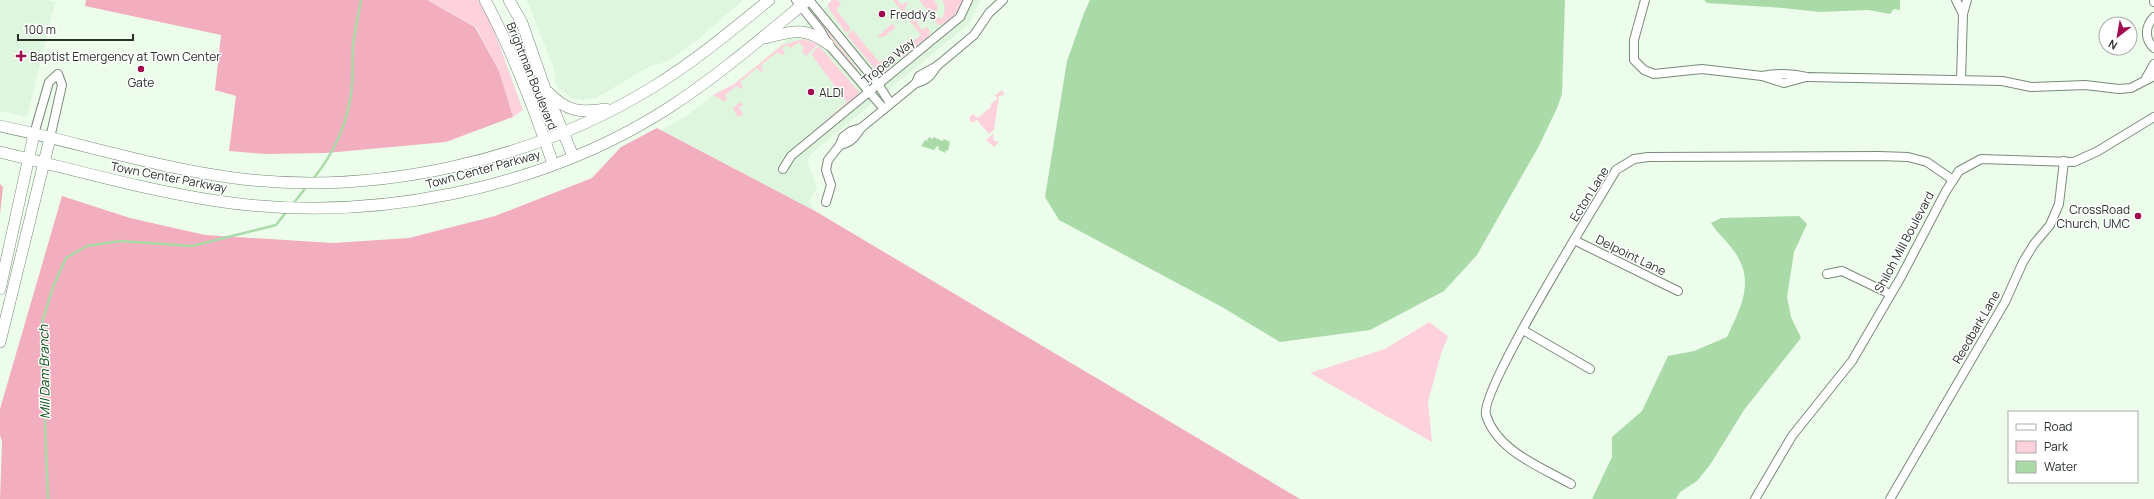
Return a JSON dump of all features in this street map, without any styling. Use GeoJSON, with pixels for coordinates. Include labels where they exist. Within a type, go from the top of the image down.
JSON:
{"type":"FeatureCollection","features":[{"type":"Feature","properties":{"kind":"main road","name":"Brightman Boulevard"},"geometry":{"type":"LineString","coordinates":[[485,0],[505,41],[553,164]]}},
{"type":"Feature","properties":{"kind":"main road","name":"Brightman Boulevard"},"geometry":{"type":"LineString","coordinates":[[509,0],[522,23],[545,89],[573,156]]}},
{"type":"Feature","properties":{"kind":"main road","name":"Town Center Parkway"},"geometry":{"type":"LineString","coordinates":[[0,126],[203,173],[244,179],[288,182],[339,182],[413,175],[480,160],[544,139],[616,108],[657,84],[710,48],[769,0]]}},
{"type":"Feature","properties":{"kind":"main road","name":"Town Center Parkway"},"geometry":{"type":"LineString","coordinates":[[0,152],[44,164],[156,189],[217,201],[255,205],[353,208],[450,194],[521,175],[553,164],[626,132],[670,107],[736,60],[804,2]]}},
{"type":"Feature","properties":{"kind":"main road"},"geometry":{"type":"LineString","coordinates":[[761,39],[783,33],[803,31],[817,35],[828,44]]}},
{"type":"Feature","properties":{"kind":"main road"},"geometry":{"type":"LineString","coordinates":[[545,89],[561,105],[570,109],[592,111],[616,108]]}},
{"type":"Feature","properties":{"kind":"main road"},"geometry":{"type":"LineString","coordinates":[[0,289],[34,134]]}},
{"type":"Feature","properties":{"kind":"main road"},"geometry":{"type":"LineString","coordinates":[[0,342],[50,138]]}},
{"type":"Feature","properties":{"kind":"street","name":"Tropea Way"},"geometry":{"type":"LineString","coordinates":[[783,169],[791,156],[960,17],[968,0]]}},
{"type":"Feature","properties":{"kind":"street"},"geometry":{"type":"LineString","coordinates":[[826,202],[831,185],[826,166],[840,145],[847,144],[856,137],[861,128],[887,106],[916,83],[924,81],[930,76],[937,66],[974,36],[989,13],[1002,0]]}},
{"type":"Feature","properties":{"kind":"street"},"geometry":{"type":"LineString","coordinates":[[1638,0],[1641,10]]}},
{"type":"Feature","properties":{"kind":"street"},"geometry":{"type":"LineString","coordinates":[[1645,0],[1641,10],[1634,40],[1634,60],[1644,70],[1654,74],[1702,69],[1762,76],[1777,73],[1792,73],[1807,77],[2002,81],[2031,87],[2086,85],[2119,88],[2131,88],[2154,76]]}},
{"type":"Feature","properties":{"kind":"street"},"geometry":{"type":"LineString","coordinates":[[1956,0],[1963,14]]}},
{"type":"Feature","properties":{"kind":"street"},"geometry":{"type":"LineString","coordinates":[[1961,80],[1963,14],[1966,0]]}},
{"type":"Feature","properties":{"kind":"street"},"geometry":{"type":"LineString","coordinates":[[804,2],[878,84],[887,106]]}},
{"type":"Feature","properties":{"kind":"street"},"geometry":{"type":"LineString","coordinates":[[804,2],[828,44],[868,92],[887,106]]}},
{"type":"Feature","properties":{"kind":"street"},"geometry":{"type":"LineString","coordinates":[[2154,17],[2146,29],[2147,37],[2154,48]]}},
{"type":"Feature","properties":{"kind":"street"},"geometry":{"type":"LineString","coordinates":[[2145,81],[2154,64]]}},
{"type":"Feature","properties":{"kind":"street"},"geometry":{"type":"LineString","coordinates":[[34,134],[49,82],[58,74],[62,85],[50,138]]}},
{"type":"Feature","properties":{"kind":"street","name":"Shiloh Mill Boulevard"},"geometry":{"type":"LineString","coordinates":[[1755,499],[1792,436],[1838,381],[1852,361],[1959,171],[1981,159],[2074,162],[2098,151],[2154,117]]}},
{"type":"Feature","properties":{"kind":"street","name":"Ecton Lane"},"geometry":{"type":"LineString","coordinates":[[1571,484],[1506,445],[1496,436],[1486,414],[1492,390],[1574,240],[1616,170],[1634,159],[1648,157],[1908,157],[1927,162],[1953,180]]}},
{"type":"Feature","properties":{"kind":"street","name":"Reedbark Lane"},"geometry":{"type":"LineString","coordinates":[[1890,499],[2005,302],[2023,262],[2034,244],[2050,225],[2059,204],[2064,162]]}},
{"type":"Feature","properties":{"kind":"street","name":"Delpoint Lane"},"geometry":{"type":"LineString","coordinates":[[1574,240],[1678,291]]}},
{"type":"Feature","properties":{"kind":"street"},"geometry":{"type":"LineString","coordinates":[[1827,274],[1842,271],[1890,294]]}},
{"type":"Feature","properties":{"kind":"street"},"geometry":{"type":"LineString","coordinates":[[1524,330],[1590,369]]}},
{"type":"Feature","properties":{"kind":"shaded area","name":"Baptist Emergency at Town Center"},"geometry":{"type":"Polygon","coordinates":[[[0,0],[47,0],[55,2],[27,117],[0,111],[0,0]]]}},
{"type":"Feature","properties":{"kind":"shaded area"},"geometry":{"type":"Polygon","coordinates":[[[86,0],[427,0],[475,27],[499,71],[513,117],[446,142],[326,153],[266,154],[229,151],[236,96],[215,90],[221,35],[85,6],[86,0]]]}},
{"type":"Feature","properties":{"kind":"shaded area"},"geometry":{"type":"Polygon","coordinates":[[[527,0],[743,0],[702,36],[667,62],[650,66],[596,98],[583,100],[571,98],[556,85],[554,69],[527,0]]]}},
{"type":"Feature","properties":{"kind":"shaded area"},"geometry":{"type":"Polygon","coordinates":[[[834,0],[982,0],[979,3],[969,24],[812,153],[807,161],[817,188],[809,201],[815,211],[662,130],[686,116],[715,94],[730,88],[834,0]]]}},
{"type":"Feature","properties":{"kind":"shaded area"},"geometry":{"type":"Polygon","coordinates":[[[657,128],[815,211],[1300,499],[0,499],[2,442],[0,435],[0,409],[62,196],[130,218],[205,235],[333,243],[409,238],[495,216],[592,178],[621,147],[657,128]]]}},
{"type":"Feature","properties":{"kind":"shaded area"},"geometry":{"type":"Polygon","coordinates":[[[0,184],[3,187],[0,214],[0,184]]]}},
{"type":"Feature","properties":{"kind":"green space"},"geometry":{"type":"Polygon","coordinates":[[[427,0],[478,0],[492,25],[523,110],[513,117],[499,71],[476,27],[427,0]]]}},
{"type":"Feature","properties":{"kind":"green space"},"geometry":{"type":"Polygon","coordinates":[[[832,0],[838,0],[841,5],[836,10],[850,27],[850,30],[846,33],[829,9],[828,4],[832,0]]]}},
{"type":"Feature","properties":{"kind":"green space"},"geometry":{"type":"Polygon","coordinates":[[[893,0],[897,0],[902,5],[907,2],[908,5],[904,8],[914,20],[920,18],[917,23],[922,30],[927,27],[930,31],[929,36],[901,58],[895,56],[896,49],[910,38],[913,41],[921,35],[893,0]]]}},
{"type":"Feature","properties":{"kind":"green space"},"geometry":{"type":"Polygon","coordinates":[[[919,0],[934,0],[938,6],[937,10],[930,13],[919,0]]]}},
{"type":"Feature","properties":{"kind":"green space"},"geometry":{"type":"Polygon","coordinates":[[[942,0],[963,0],[950,20],[938,25],[935,20],[938,17],[943,18],[945,7],[942,0]]]}},
{"type":"Feature","properties":{"kind":"green space"},"geometry":{"type":"Polygon","coordinates":[[[813,15],[815,15],[858,70],[856,70],[813,15]]]}},
{"type":"Feature","properties":{"kind":"green space"},"geometry":{"type":"Polygon","coordinates":[[[892,24],[896,27],[884,37],[877,37],[892,24]]]}},
{"type":"Feature","properties":{"kind":"green space"},"geometry":{"type":"Polygon","coordinates":[[[853,30],[879,62],[886,58],[890,62],[889,69],[881,74],[877,74],[878,70],[875,69],[847,35],[853,30]]]}},
{"type":"Feature","properties":{"kind":"green space"},"geometry":{"type":"Polygon","coordinates":[[[803,39],[818,44],[806,56],[802,51],[804,48],[799,42],[791,48],[786,45],[782,48],[785,54],[781,55],[778,52],[761,65],[763,71],[761,72],[757,68],[740,82],[743,88],[741,89],[736,86],[725,95],[727,99],[725,102],[713,95],[734,84],[782,45],[803,39]]]}},
{"type":"Feature","properties":{"kind":"green space"},"geometry":{"type":"Polygon","coordinates":[[[819,46],[859,92],[856,97],[821,124],[847,102],[813,57],[812,53],[819,46]]]}},
{"type":"Feature","properties":{"kind":"green space"},"geometry":{"type":"Polygon","coordinates":[[[1002,90],[1005,95],[999,96],[994,130],[989,134],[977,120],[972,123],[969,118],[973,114],[978,118],[992,106],[990,104],[997,99],[995,95],[1002,90]]]}},
{"type":"Feature","properties":{"kind":"green space"},"geometry":{"type":"Polygon","coordinates":[[[739,102],[743,105],[739,108],[743,114],[738,117],[733,109],[739,102]]]}},
{"type":"Feature","properties":{"kind":"green space"},"geometry":{"type":"Polygon","coordinates":[[[994,133],[993,140],[999,142],[994,147],[986,140],[994,133]]]}},
{"type":"Feature","properties":{"kind":"green space"},"geometry":{"type":"Polygon","coordinates":[[[1429,322],[1448,336],[1441,354],[1428,402],[1432,442],[1310,373],[1385,349],[1429,322]]]}},
{"type":"Feature","properties":{"kind":"water"},"geometry":{"type":"Polygon","coordinates":[[[1090,0],[1565,0],[1562,94],[1539,146],[1477,255],[1444,291],[1370,330],[1280,342],[1222,307],[1059,220],[1045,197],[1067,61],[1090,0]]]}},
{"type":"Feature","properties":{"kind":"water"},"geometry":{"type":"Polygon","coordinates":[[[1704,0],[1900,0],[1900,10],[1894,9],[1890,14],[1868,10],[1819,12],[1707,3],[1704,0]]]}},
{"type":"Feature","properties":{"kind":"water"},"geometry":{"type":"Polygon","coordinates":[[[929,137],[932,139],[934,137],[942,141],[944,139],[950,142],[948,151],[946,150],[945,153],[938,149],[939,147],[937,146],[934,150],[921,146],[929,137]]]}},
{"type":"Feature","properties":{"kind":"water"},"geometry":{"type":"Polygon","coordinates":[[[1799,216],[1807,224],[1794,252],[1787,297],[1791,317],[1801,338],[1744,410],[1710,465],[1697,481],[1680,492],[1676,499],[1592,499],[1612,457],[1612,437],[1642,411],[1668,356],[1694,351],[1727,337],[1737,316],[1744,296],[1745,286],[1742,265],[1736,254],[1711,223],[1721,218],[1799,216]]]}},
{"type":"Feature","properties":{"kind":"waterway","name":"Mill Dam Branch"},"geometry":{"type":"LineString","coordinates":[[313,179],[321,169],[334,147],[340,135],[348,111],[352,85],[353,45],[361,0]]}},
{"type":"Feature","properties":{"kind":"waterway","name":"Mill Dam Branch"},"geometry":{"type":"LineString","coordinates":[[293,204],[307,186]]}},
{"type":"Feature","properties":{"kind":"waterway","name":"Mill Dam Branch"},"geometry":{"type":"LineString","coordinates":[[48,499],[41,326],[53,287],[66,258],[87,246],[120,241],[192,246],[276,225],[287,211]]}},
{"type":"Feature","properties":{"kind":"place","name":"Freddy's"},"geometry":{"type":"Point","coordinates":[882,14]}},
{"type":"Feature","properties":{"kind":"place","name":"Baptist Emergency at Town Center"},"geometry":{"type":"Point","coordinates":[21,56]}},
{"type":"Feature","properties":{"kind":"place","name":"Gate"},"geometry":{"type":"Point","coordinates":[141,69]}},
{"type":"Feature","properties":{"kind":"place","name":"ALDI"},"geometry":{"type":"Point","coordinates":[811,92]}},
{"type":"Feature","properties":{"kind":"place","name":"CrossRoad Church, UMC"},"geometry":{"type":"Point","coordinates":[2138,216]}}]}
